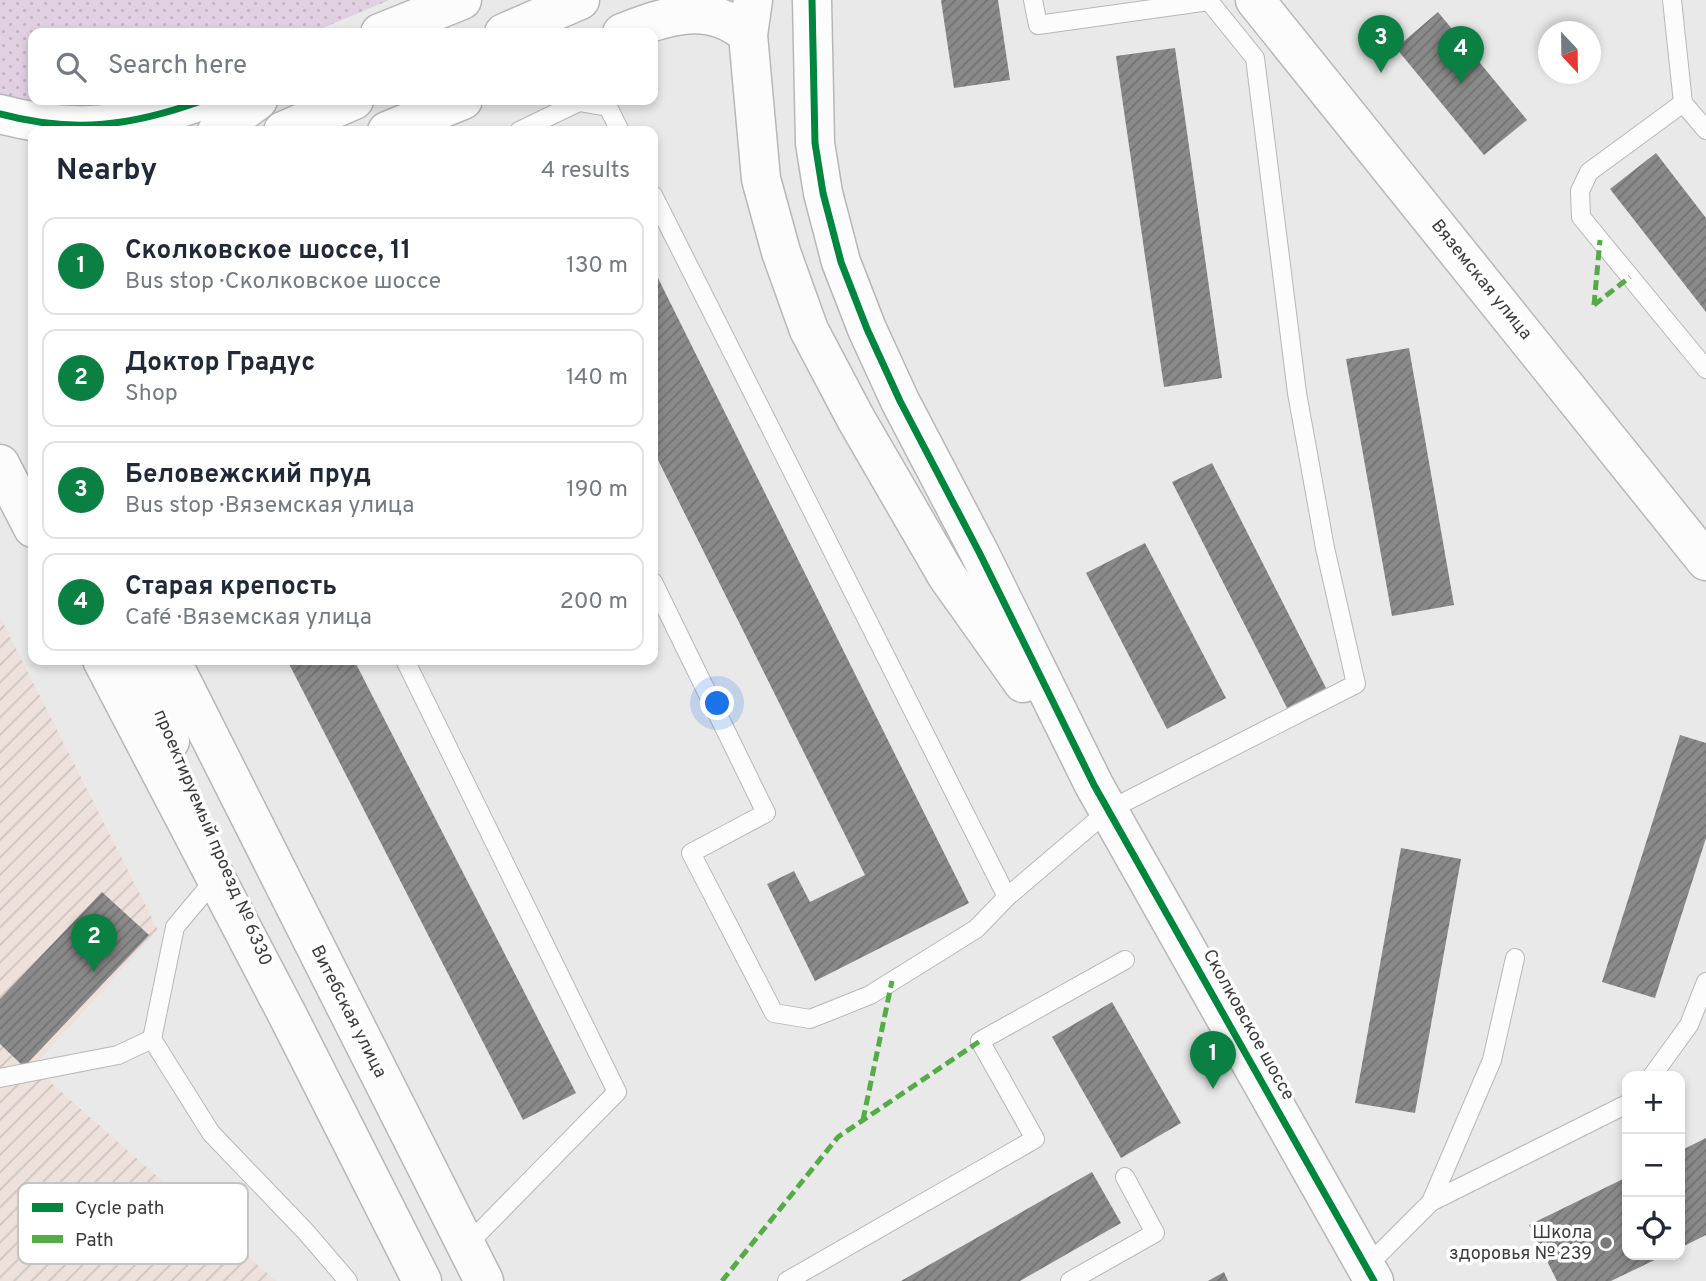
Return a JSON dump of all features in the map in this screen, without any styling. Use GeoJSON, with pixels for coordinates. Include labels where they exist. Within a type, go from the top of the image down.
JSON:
{"type":"FeatureCollection","features":[{"type":"Feature","properties":{"kind":"main road"},"geometry":{"type":"LineString","coordinates":[[392,28],[462,0]]}},
{"type":"Feature","properties":{"kind":"main road"},"geometry":{"type":"LineString","coordinates":[[516,28],[580,0]]}},
{"type":"Feature","properties":{"kind":"main road"},"geometry":{"type":"LineString","coordinates":[[812,0],[811,62],[815,143],[823,193],[841,262],[900,401],[1102,798]]}},
{"type":"Feature","properties":{"kind":"main road","name":"Вяземская улица"},"geometry":{"type":"LineString","coordinates":[[1263,2],[1706,561]]}},
{"type":"Feature","properties":{"kind":"main road"},"geometry":{"type":"LineString","coordinates":[[635,28],[664,17],[702,12],[722,16],[738,25],[751,18],[761,179],[781,252],[808,330],[947,576],[1102,798]]}},
{"type":"Feature","properties":{"kind":"main road"},"geometry":{"type":"LineString","coordinates":[[92,126],[115,124],[190,105]]}},
{"type":"Feature","properties":{"kind":"main road"},"geometry":{"type":"LineString","coordinates":[[224,126],[251,105]]}},
{"type":"Feature","properties":{"kind":"main road"},"geometry":{"type":"LineString","coordinates":[[294,126],[343,105]]}},
{"type":"Feature","properties":{"kind":"main road"},"geometry":{"type":"LineString","coordinates":[[399,126],[451,105]]}},
{"type":"Feature","properties":{"kind":"main road"},"geometry":{"type":"LineString","coordinates":[[0,114],[34,123],[69,126]]}},
{"type":"Feature","properties":{"kind":"main road"},"geometry":{"type":"LineString","coordinates":[[0,464],[28,518]]}},
{"type":"Feature","properties":{"kind":"main road"},"geometry":{"type":"LineString","coordinates":[[105,665],[288,1016],[422,1281]]}},
{"type":"Feature","properties":{"kind":"main road","name":"проектируемый проезд № 6330"},"geometry":{"type":"LineString","coordinates":[[137,665],[288,1016]]}},
{"type":"Feature","properties":{"kind":"main road","name":"проектируемый проезд № 6330"},"geometry":{"type":"LineString","coordinates":[[174,665],[213,744]]}},
{"type":"Feature","properties":{"kind":"main road","name":"Витебская улица"},"geometry":{"type":"LineString","coordinates":[[213,744],[484,1281]]}},
{"type":"Feature","properties":{"kind":"main road","name":"Сколковское шоссе"},"geometry":{"type":"LineString","coordinates":[[1102,798],[1370,1274]]}},
{"type":"Feature","properties":{"kind":"lane"},"geometry":{"type":"LineString","coordinates":[[658,592],[766,813],[691,853],[774,1013],[810,1019],[870,995],[976,929],[1102,798],[1356,684],[1325,548],[1297,393],[1255,58],[1209,1],[1038,25],[1032,0]]}},
{"type":"Feature","properties":{"kind":"lane"},"geometry":{"type":"LineString","coordinates":[[1672,0],[1684,103],[1706,130]]}},
{"type":"Feature","properties":{"kind":"lane"},"geometry":{"type":"LineString","coordinates":[[1684,103],[1589,172],[1580,191],[1581,217],[1706,369]]}},
{"type":"Feature","properties":{"kind":"lane"},"geometry":{"type":"LineString","coordinates":[[529,126],[571,105]]}},
{"type":"Feature","properties":{"kind":"lane"},"geometry":{"type":"LineString","coordinates":[[598,105],[608,107],[618,126]]}},
{"type":"Feature","properties":{"kind":"lane"},"geometry":{"type":"LineString","coordinates":[[658,205],[1007,897]]}},
{"type":"Feature","properties":{"kind":"lane"},"geometry":{"type":"LineString","coordinates":[[407,665],[617,1092],[466,1246]]}},
{"type":"Feature","properties":{"kind":"lane"},"geometry":{"type":"LineString","coordinates":[[216,878],[175,927],[152,1039],[211,1133],[306,1232],[348,1281]]}},
{"type":"Feature","properties":{"kind":"lane"},"geometry":{"type":"LineString","coordinates":[[1370,1274],[1431,1202],[1492,1060],[1515,958]]}},
{"type":"Feature","properties":{"kind":"lane"},"geometry":{"type":"LineString","coordinates":[[787,1281],[1035,1139],[980,1041],[1125,960]]}},
{"type":"Feature","properties":{"kind":"lane"},"geometry":{"type":"LineString","coordinates":[[1656,1071],[1689,1025],[1706,982]]}},
{"type":"Feature","properties":{"kind":"lane"},"geometry":{"type":"LineString","coordinates":[[0,1079],[118,1055],[152,1039]]}},
{"type":"Feature","properties":{"kind":"lane"},"geometry":{"type":"LineString","coordinates":[[1431,1202],[1622,1106]]}},
{"type":"Feature","properties":{"kind":"lane"},"geometry":{"type":"LineString","coordinates":[[1070,1281],[1155,1233],[1125,1177]]}},
{"type":"Feature","properties":{"kind":"shaded area"},"geometry":{"type":"Polygon","coordinates":[[[0,0],[389,0],[323,28],[28,28],[28,100],[0,94],[0,0]]]}},
{"type":"Feature","properties":{"kind":"shaded area"},"geometry":{"type":"Polygon","coordinates":[[[66,105],[111,105],[90,108],[66,105]]]}},
{"type":"Feature","properties":{"kind":"shaded area"},"geometry":{"type":"Polygon","coordinates":[[[0,617],[158,930],[33,1067],[165,1183],[18,1183],[18,1264],[248,1264],[248,1256],[276,1281],[0,1281],[0,617]]]}},
{"type":"Feature","properties":{"kind":"building"},"geometry":{"type":"Polygon","coordinates":[[[941,0],[998,0],[1010,80],[954,88],[941,0]]]}},
{"type":"Feature","properties":{"kind":"building"},"geometry":{"type":"Polygon","coordinates":[[[1438,12],[1527,120],[1484,155],[1396,48],[1438,12]]]}},
{"type":"Feature","properties":{"kind":"building"},"geometry":{"type":"Polygon","coordinates":[[[1175,48],[1222,378],[1164,387],[1116,56],[1175,48]]]}},
{"type":"Feature","properties":{"kind":"building"},"geometry":{"type":"Polygon","coordinates":[[[1656,153],[1706,218],[1706,312],[1610,189],[1656,153]]]}},
{"type":"Feature","properties":{"kind":"building"},"geometry":{"type":"Polygon","coordinates":[[[658,278],[969,903],[815,981],[767,884],[794,871],[810,902],[865,875],[658,460],[658,278]]]}},
{"type":"Feature","properties":{"kind":"building"},"geometry":{"type":"Polygon","coordinates":[[[1409,348],[1454,605],[1392,616],[1346,359],[1409,348]]]}},
{"type":"Feature","properties":{"kind":"building"},"geometry":{"type":"Polygon","coordinates":[[[1212,463],[1326,688],[1287,708],[1172,482],[1212,463]]]}},
{"type":"Feature","properties":{"kind":"building"},"geometry":{"type":"Polygon","coordinates":[[[1145,543],[1226,698],[1167,729],[1086,573],[1145,543]]]}},
{"type":"Feature","properties":{"kind":"building"},"geometry":{"type":"Polygon","coordinates":[[[290,665],[357,665],[576,1093],[523,1120],[290,665]]]}},
{"type":"Feature","properties":{"kind":"building"},"geometry":{"type":"Polygon","coordinates":[[[1680,735],[1706,743],[1706,838],[1655,998],[1602,982],[1680,735]]]}},
{"type":"Feature","properties":{"kind":"building"},"geometry":{"type":"Polygon","coordinates":[[[1401,848],[1461,859],[1415,1113],[1355,1103],[1401,848]]]}},
{"type":"Feature","properties":{"kind":"building"},"geometry":{"type":"Polygon","coordinates":[[[102,892],[149,935],[24,1067],[0,1044],[0,999],[102,892]]]}},
{"type":"Feature","properties":{"kind":"building"},"geometry":{"type":"Polygon","coordinates":[[[1112,1002],[1181,1123],[1121,1158],[1052,1037],[1112,1002]]]}},
{"type":"Feature","properties":{"kind":"building"},"geometry":{"type":"Polygon","coordinates":[[[1706,1138],[1706,1235],[1685,1246],[1685,1197],[1685,1148],[1706,1138]]]}},
{"type":"Feature","properties":{"kind":"building"},"geometry":{"type":"Polygon","coordinates":[[[1092,1172],[1121,1223],[1020,1281],[901,1281],[1092,1172]]]}},
{"type":"Feature","properties":{"kind":"building"},"geometry":{"type":"Polygon","coordinates":[[[1622,1179],[1622,1260],[1655,1260],[1611,1281],[1557,1281],[1529,1225],[1622,1179]]]}},
{"type":"Feature","properties":{"kind":"building"},"geometry":{"type":"Polygon","coordinates":[[[1224,1272],[1228,1281],[1208,1281],[1224,1272]]]}},
{"type":"Feature","properties":{"kind":"marked path"},"geometry":{"type":"LineString","coordinates":[[1594,305],[1600,240]]}},
{"type":"Feature","properties":{"kind":"marked path"},"geometry":{"type":"LineString","coordinates":[[1594,305],[1630,277]]}},
{"type":"Feature","properties":{"kind":"marked path"},"geometry":{"type":"LineString","coordinates":[[863,1120],[892,981]]}},
{"type":"Feature","properties":{"kind":"marked path"},"geometry":{"type":"LineString","coordinates":[[722,1281],[838,1137],[980,1041]]}},
{"type":"Feature","properties":{"kind":"cycle path"},"geometry":{"type":"LineString","coordinates":[[812,0],[815,143],[823,193],[841,262],[867,329],[900,401],[979,552],[1094,785],[1374,1281]]}},
{"type":"Feature","properties":{"kind":"cycle path"},"geometry":{"type":"LineString","coordinates":[[0,114],[53,124],[103,124],[152,116],[190,105]]}},
{"type":"Feature","properties":{"kind":"place","name":"Беловежский пруд"},"geometry":{"type":"Point","coordinates":[1381,73]}},
{"type":"Feature","properties":{"kind":"place","name":"Старая крепость"},"geometry":{"type":"Point","coordinates":[1461,84]}},
{"type":"Feature","properties":{"kind":"place","name":"Доктор Градус"},"geometry":{"type":"Point","coordinates":[94,972]}},
{"type":"Feature","properties":{"kind":"place","name":"Сколковское шоссе, 11"},"geometry":{"type":"Point","coordinates":[1213,1089]}},
{"type":"Feature","properties":{"kind":"place","name":"Школа здоровья № 239"},"geometry":{"type":"Point","coordinates":[1606,1243]}}]}
